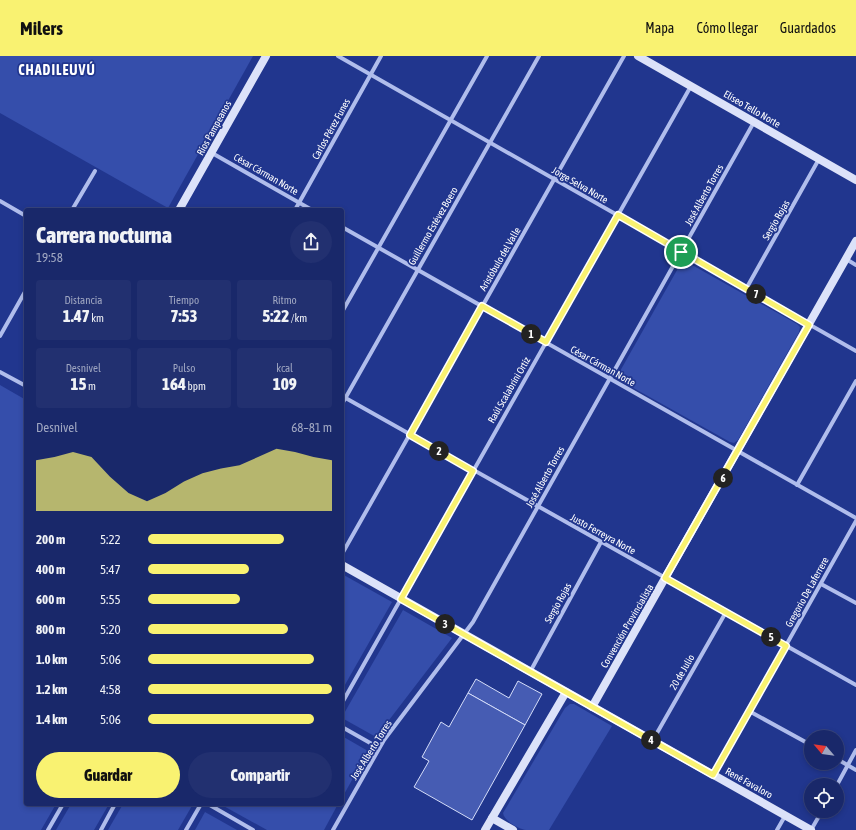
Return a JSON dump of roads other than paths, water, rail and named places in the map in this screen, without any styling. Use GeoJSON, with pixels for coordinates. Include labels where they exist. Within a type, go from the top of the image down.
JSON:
{"type":"FeatureCollection","features":[{"type":"Feature","properties":{"kind":"street","name":"Ríos Pampeanos"},"geometry":{"type":"LineString","coordinates":[[180,208],[266,56]]}},
{"type":"Feature","properties":{"kind":"street","name":"Jorge Selva Norte"},"geometry":{"type":"LineString","coordinates":[[338,56],[856,351]]}},
{"type":"Feature","properties":{"kind":"street","name":"Carlos Pérez Funes"},"geometry":{"type":"LineString","coordinates":[[296,208],[381,56]]}},
{"type":"Feature","properties":{"kind":"street"},"geometry":{"type":"LineString","coordinates":[[344,309],[487,56]]}},
{"type":"Feature","properties":{"kind":"street","name":"Guillermo Estévez Boero"},"geometry":{"type":"LineString","coordinates":[[344,397],[539,56]]}},
{"type":"Feature","properties":{"kind":"street","name":"Aristóbulo del Valle"},"geometry":{"type":"LineString","coordinates":[[344,550],[624,56]]}},
{"type":"Feature","properties":{"kind":"street","name":"Eliseo Tello Norte"},"geometry":{"type":"LineString","coordinates":[[638,56],[856,180]]}},
{"type":"Feature","properties":{"kind":"street","name":"Raúl Scalabrini Ortíz"},"geometry":{"type":"LineString","coordinates":[[344,699],[691,86]]}},
{"type":"Feature","properties":{"kind":"street","name":"José Alberto Torres"},"geometry":{"type":"LineString","coordinates":[[333,830],[379,748],[473,622],[754,122]]}},
{"type":"Feature","properties":{"kind":"street","name":"César Cárman Norte"},"geometry":{"type":"LineString","coordinates":[[212,153],[309,208]]}},
{"type":"Feature","properties":{"kind":"street","name":"Sergio Rojas"},"geometry":{"type":"LineString","coordinates":[[746,288],[819,159]]}},
{"type":"Feature","properties":{"kind":"street"},"geometry":{"type":"LineString","coordinates":[[73,208],[95,171]]}},
{"type":"Feature","properties":{"kind":"street"},"geometry":{"type":"LineString","coordinates":[[0,201],[24,215]]}},
{"type":"Feature","properties":{"kind":"street","name":"César Cárman Norte"},"geometry":{"type":"LineString","coordinates":[[344,228],[856,518]]}},
{"type":"Feature","properties":{"kind":"street","name":"Convención Provincialista"},"geometry":{"type":"LineString","coordinates":[[592,707],[856,241]]}},
{"type":"Feature","properties":{"kind":"street"},"geometry":{"type":"LineString","coordinates":[[846,259],[856,265]]}},
{"type":"Feature","properties":{"kind":"street"},"geometry":{"type":"LineString","coordinates":[[0,336],[24,294]]}},
{"type":"Feature","properties":{"kind":"street"},"geometry":{"type":"LineString","coordinates":[[0,372],[24,385]]}},
{"type":"Feature","properties":{"kind":"street"},"geometry":{"type":"LineString","coordinates":[[797,485],[856,381]]}},
{"type":"Feature","properties":{"kind":"street","name":"Justo Ferreyra Norte"},"geometry":{"type":"LineString","coordinates":[[344,397],[473,471],[856,685]]}},
{"type":"Feature","properties":{"kind":"street","name":"Gregorio De Laferrere"},"geometry":{"type":"LineString","coordinates":[[713,775],[856,521]]}},
{"type":"Feature","properties":{"kind":"street","name":"Sergio Rojas"},"geometry":{"type":"LineString","coordinates":[[530,672],[601,542]]}},
{"type":"Feature","properties":{"kind":"street","name":"René Favaloro"},"geometry":{"type":"LineString","coordinates":[[344,566],[811,830]]}},
{"type":"Feature","properties":{"kind":"street"},"geometry":{"type":"LineString","coordinates":[[821,584],[856,604]]}},
{"type":"Feature","properties":{"kind":"street","name":"20 de Julio"},"geometry":{"type":"LineString","coordinates":[[652,741],[726,612]]}},
{"type":"Feature","properties":{"kind":"street"},"geometry":{"type":"LineString","coordinates":[[486,830],[566,692]]}},
{"type":"Feature","properties":{"kind":"street"},"geometry":{"type":"LineString","coordinates":[[749,711],[804,741]]}},
{"type":"Feature","properties":{"kind":"street"},"geometry":{"type":"LineString","coordinates":[[344,728],[379,748]]}},
{"type":"Feature","properties":{"kind":"street"},"geometry":{"type":"LineString","coordinates":[[841,778],[856,750]]}},
{"type":"Feature","properties":{"kind":"street"},"geometry":{"type":"LineString","coordinates":[[844,763],[856,770]]}},
{"type":"Feature","properties":{"kind":"street"},"geometry":{"type":"LineString","coordinates":[[48,830],[62,806]]}},
{"type":"Feature","properties":{"kind":"street"},"geometry":{"type":"LineString","coordinates":[[100,830],[114,806]]}},
{"type":"Feature","properties":{"kind":"street"},"geometry":{"type":"LineString","coordinates":[[186,830],[200,806]]}},
{"type":"Feature","properties":{"kind":"street"},"geometry":{"type":"LineString","coordinates":[[211,806],[253,830]]}},
{"type":"Feature","properties":{"kind":"street"},"geometry":{"type":"LineString","coordinates":[[777,830],[785,815]]}},
{"type":"Feature","properties":{"kind":"street"},"geometry":{"type":"LineString","coordinates":[[492,818],[513,830]]}},
{"type":"Feature","properties":{"kind":"street"},"geometry":{"type":"LineString","coordinates":[[811,830],[818,818]]}},
{"type":"Feature","properties":{"kind":"district","name":"CHADILEUVÚ"},"geometry":{"type":"Point","coordinates":[57,70]}}]}
